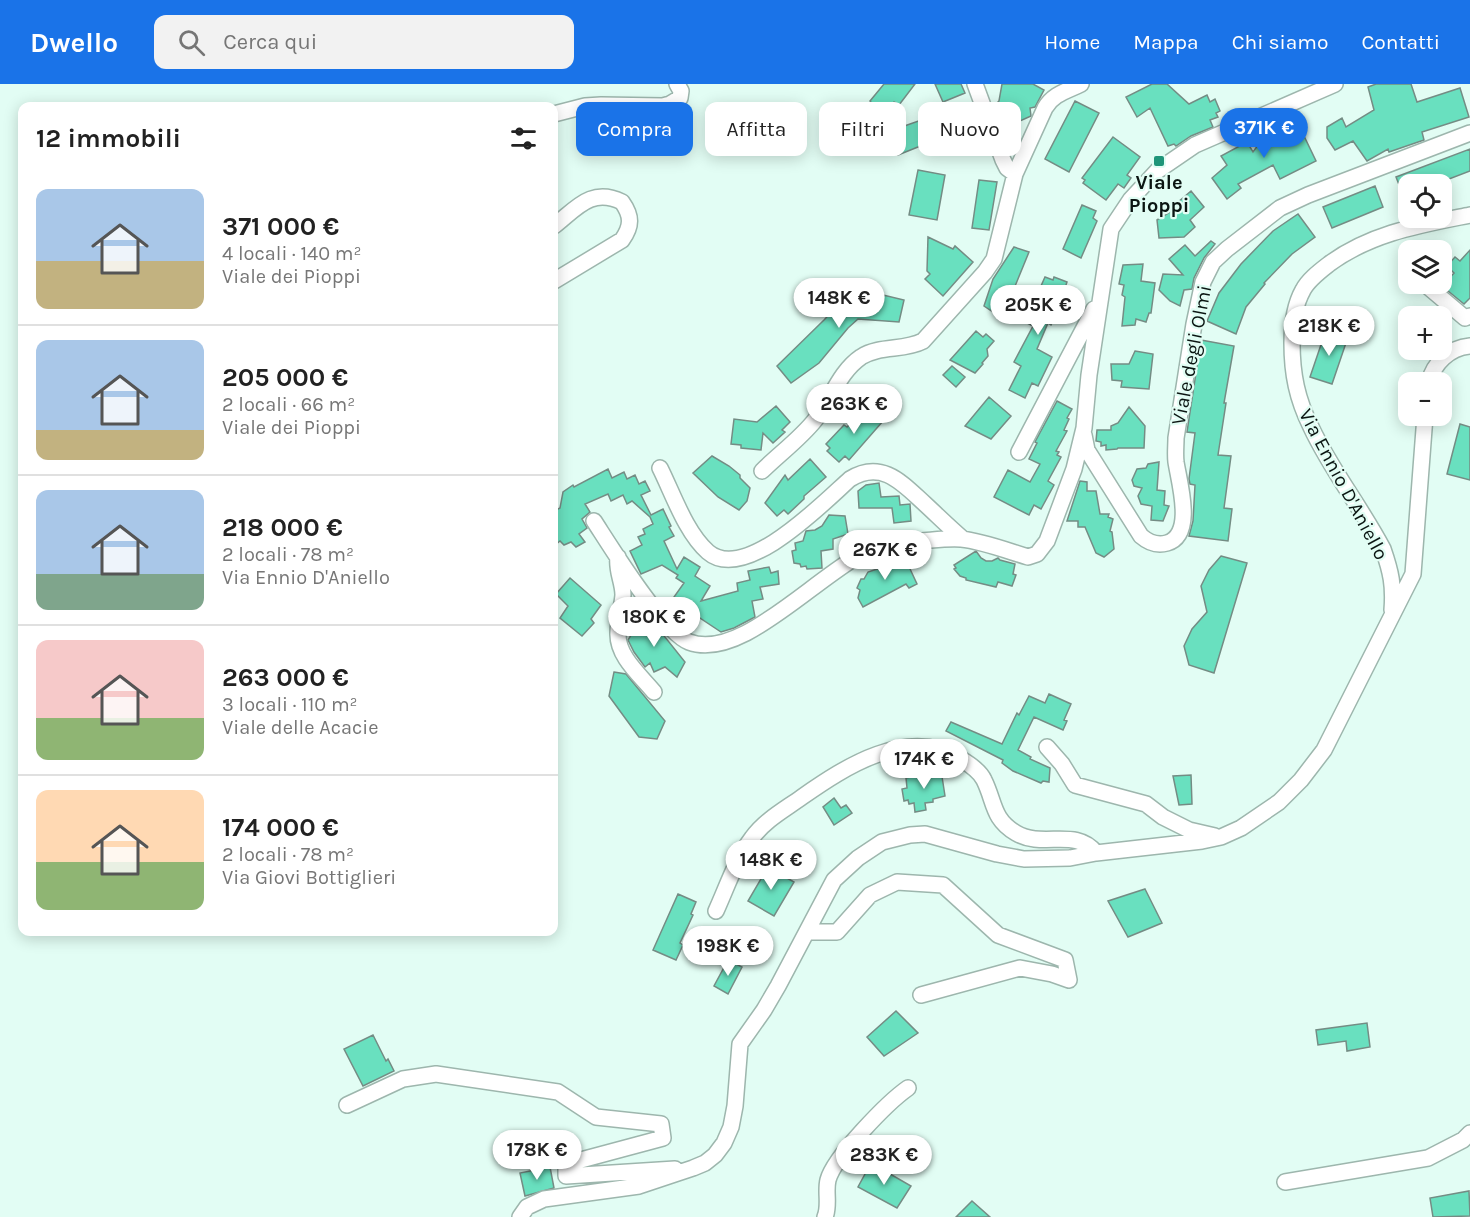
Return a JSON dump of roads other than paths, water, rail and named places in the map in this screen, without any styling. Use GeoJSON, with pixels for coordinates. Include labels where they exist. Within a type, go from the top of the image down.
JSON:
{"type":"FeatureCollection","features":[{"type":"Feature","properties":{"kind":"street"},"geometry":{"type":"LineString","coordinates":[[558,113],[585,106],[663,106],[680,98],[681,91],[677,84]]}},
{"type":"Feature","properties":{"kind":"street"},"geometry":{"type":"LineString","coordinates":[[975,84],[1003,160],[1007,168],[1015,174]]}},
{"type":"Feature","properties":{"kind":"street"},"geometry":{"type":"LineString","coordinates":[[762,471],[815,420],[854,363],[864,355],[876,350],[915,345],[923,341],[985,272],[997,251],[1015,174],[1049,100],[1081,84]]}},
{"type":"Feature","properties":{"kind":"street"},"geometry":{"type":"LineString","coordinates":[[594,521],[666,625],[689,642],[719,644],[758,628],[807,591],[875,548],[893,541],[963,539],[1028,556],[1037,554],[1047,541],[1074,469],[1084,428],[1111,229],[1131,199],[1157,171],[1195,145],[1335,84]]}},
{"type":"Feature","properties":{"kind":"street","name":"Viale degli Olmi"},"geometry":{"type":"LineString","coordinates":[[1084,428],[1087,450],[1134,526],[1148,541],[1164,544],[1171,542],[1178,535],[1184,519],[1176,458],[1176,438],[1200,292],[1213,262],[1280,208],[1308,195],[1470,133]]}},
{"type":"Feature","properties":{"kind":"street"},"geometry":{"type":"LineString","coordinates":[[558,223],[588,199],[604,197],[622,202],[631,219],[630,230],[622,240],[558,280]]}},
{"type":"Feature","properties":{"kind":"street","name":"Via Ennio D'Aniello"},"geometry":{"type":"LineString","coordinates":[[1391,616],[1394,590],[1383,549],[1312,429],[1295,385],[1292,342],[1295,310],[1303,289],[1321,270],[1343,254],[1395,231],[1470,215]]}},
{"type":"Feature","properties":{"kind":"street"},"geometry":{"type":"LineString","coordinates":[[1437,294],[1465,318],[1470,316]]}},
{"type":"Feature","properties":{"kind":"street"},"geometry":{"type":"LineString","coordinates":[[1019,452],[1100,298]]}},
{"type":"Feature","properties":{"kind":"street"},"geometry":{"type":"LineString","coordinates":[[1433,372],[1452,350],[1470,346]]}},
{"type":"Feature","properties":{"kind":"street"},"geometry":{"type":"LineString","coordinates":[[520,1217],[527,1207],[544,1199],[639,1186],[693,1168],[705,1163],[715,1155],[724,1143],[731,1127],[735,1107],[740,1044],[764,1010],[834,880],[870,849],[882,842],[896,837],[924,834],[1024,859],[1070,858],[1096,853],[1202,842],[1221,837],[1241,828],[1280,802],[1302,780],[1324,750],[1413,574],[1424,426]]}},
{"type":"Feature","properties":{"kind":"street"},"geometry":{"type":"LineString","coordinates":[[660,468],[696,539],[713,556],[721,558],[740,558],[761,550],[777,540],[850,479],[863,472],[874,471],[884,473],[903,483],[963,539]]}},
{"type":"Feature","properties":{"kind":"street"},"geometry":{"type":"LineString","coordinates":[[618,557],[616,568],[623,597],[618,645],[654,692]]}},
{"type":"Feature","properties":{"kind":"street"},"geometry":{"type":"LineString","coordinates":[[716,911],[744,851],[764,824],[838,772],[882,753],[906,748],[925,747],[946,752],[960,758],[977,770],[984,778],[998,818],[1015,833],[1035,840],[1076,839],[1089,843],[1096,853]]}},
{"type":"Feature","properties":{"kind":"street"},"geometry":{"type":"LineString","coordinates":[[1047,747],[1062,764],[1075,785],[1146,804],[1163,817],[1189,830],[1221,837]]}},
{"type":"Feature","properties":{"kind":"street"},"geometry":{"type":"LineString","coordinates":[[808,932],[837,932],[870,895],[897,882],[943,885],[998,935],[1065,960],[1069,980],[1020,968],[921,995]]}},
{"type":"Feature","properties":{"kind":"street"},"geometry":{"type":"LineString","coordinates":[[347,1105],[403,1079],[436,1074],[558,1092],[596,1117],[661,1124],[663,1137],[566,1164],[566,1176],[693,1168]]}},
{"type":"Feature","properties":{"kind":"street"},"geometry":{"type":"LineString","coordinates":[[825,1217],[828,1210],[828,1180],[848,1145],[908,1089]]}},
{"type":"Feature","properties":{"kind":"street"},"geometry":{"type":"LineString","coordinates":[[1285,1182],[1428,1158],[1462,1140],[1470,1133]]}},
{"type":"Feature","properties":{"kind":"place","name":"Viale Pioppi"},"geometry":{"type":"Point","coordinates":[1159,161]}}]}
